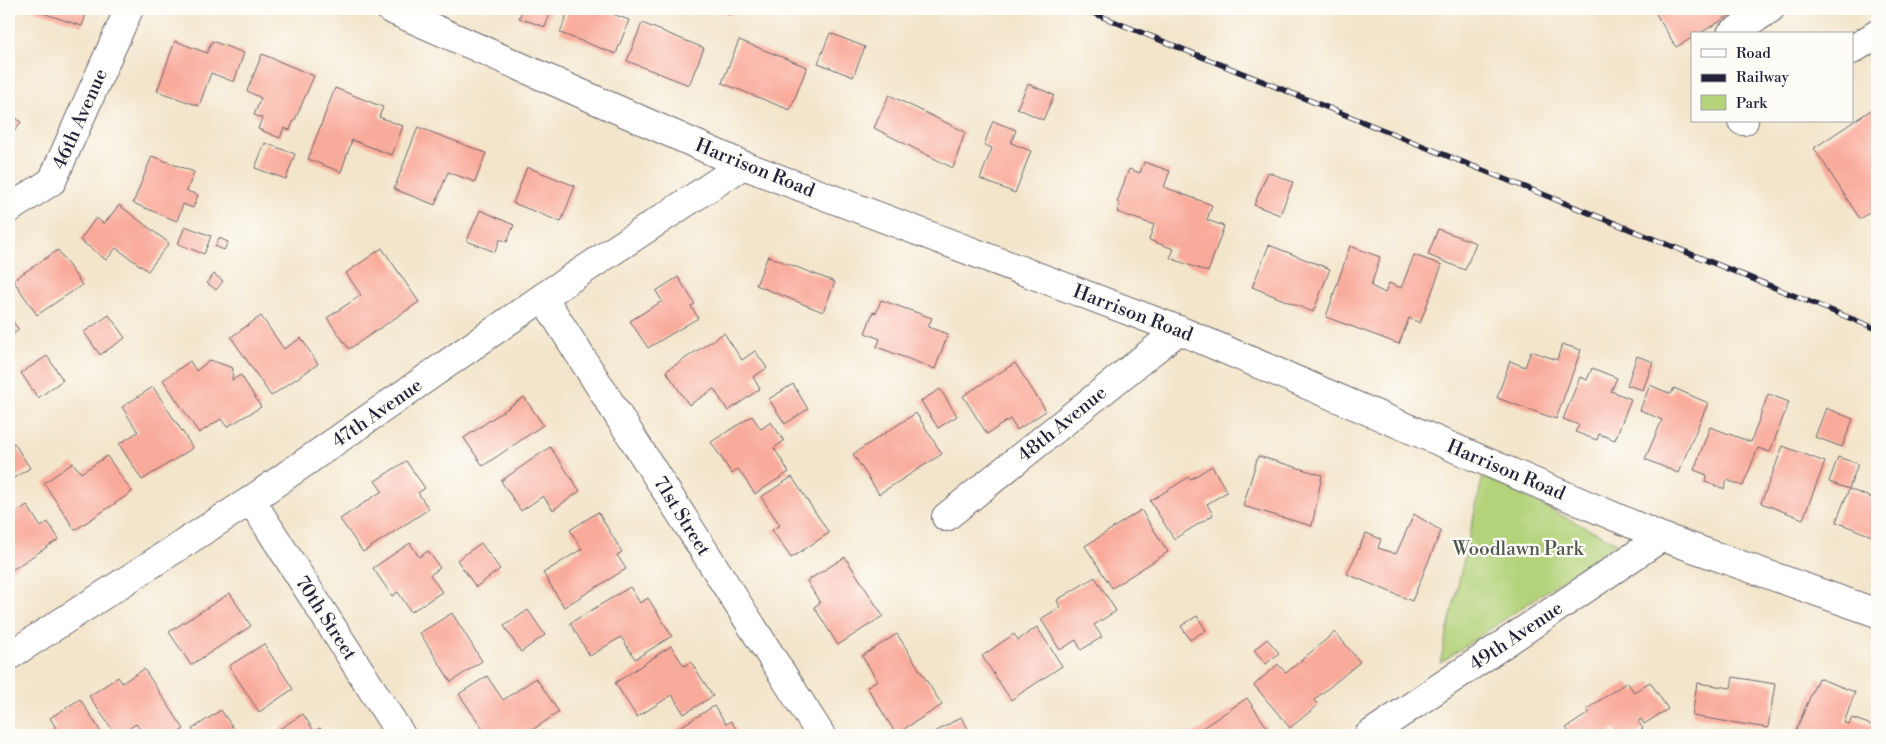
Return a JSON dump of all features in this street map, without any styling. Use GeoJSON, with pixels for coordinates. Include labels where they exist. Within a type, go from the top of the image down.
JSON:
{"type":"FeatureCollection","features":[{"type":"Feature","properties":{"kind":"street","name":"46th Avenue"},"geometry":{"type":"LineString","coordinates":[[9,209],[52,181],[129,9]]}},
{"type":"Feature","properties":{"kind":"street","name":"Harrison Road"},"geometry":{"type":"LineString","coordinates":[[390,9],[743,165],[1179,330],[1662,537],[1877,613]]}},
{"type":"Feature","properties":{"kind":"street"},"geometry":{"type":"LineString","coordinates":[[1734,32],[1770,9]]}},
{"type":"Feature","properties":{"kind":"street"},"geometry":{"type":"LineString","coordinates":[[1854,49],[1877,34]]}},
{"type":"Feature","properties":{"kind":"street","name":"47th Avenue"},"geometry":{"type":"LineString","coordinates":[[9,656],[251,500],[543,297],[743,165]]}},
{"type":"Feature","properties":{"kind":"street","name":"71st Street"},"geometry":{"type":"LineString","coordinates":[[543,297],[821,735]]}},
{"type":"Feature","properties":{"kind":"street","name":"48th Avenue"},"geometry":{"type":"LineString","coordinates":[[946,517],[1179,330]]}},
{"type":"Feature","properties":{"kind":"street","name":"70th Street"},"geometry":{"type":"LineString","coordinates":[[251,500],[401,735]]}},
{"type":"Feature","properties":{"kind":"street","name":"49th Avenue"},"geometry":{"type":"LineString","coordinates":[[1369,735],[1662,537]]}},
{"type":"Feature","properties":{"kind":"green space","name":"Woodlawn Park"},"geometry":{"type":"Polygon","coordinates":[[[1483,476],[1617,543],[1440,663],[1483,476]]]}},
{"type":"Feature","properties":{"kind":"building"},"geometry":{"type":"Polygon","coordinates":[[[30,9],[88,9],[82,26],[30,9]]]}},
{"type":"Feature","properties":{"kind":"building"},"geometry":{"type":"Polygon","coordinates":[[[523,9],[552,9],[545,27],[519,18],[523,9]]]}},
{"type":"Feature","properties":{"kind":"building"},"geometry":{"type":"Polygon","coordinates":[[[569,9],[599,9],[629,20],[616,54],[560,33],[569,9]]]}},
{"type":"Feature","properties":{"kind":"building"},"geometry":{"type":"Polygon","coordinates":[[[713,9],[733,9],[731,15],[713,9]]]}},
{"type":"Feature","properties":{"kind":"building"},"geometry":{"type":"Polygon","coordinates":[[[1653,9],[1740,9],[1702,32],[1691,32],[1691,39],[1676,47],[1653,9]]]}},
{"type":"Feature","properties":{"kind":"building"},"geometry":{"type":"Polygon","coordinates":[[[642,23],[704,48],[689,85],[627,61],[642,23]]]}},
{"type":"Feature","properties":{"kind":"building"},"geometry":{"type":"Polygon","coordinates":[[[830,33],[865,47],[853,77],[818,63],[830,33]]]}},
{"type":"Feature","properties":{"kind":"building"},"geometry":{"type":"Polygon","coordinates":[[[739,40],[807,67],[790,110],[722,83],[739,40]]]}},
{"type":"Feature","properties":{"kind":"building"},"geometry":{"type":"Polygon","coordinates":[[[175,41],[207,53],[212,41],[244,53],[234,82],[211,73],[199,106],[157,91],[175,41]]]}},
{"type":"Feature","properties":{"kind":"building"},"geometry":{"type":"Polygon","coordinates":[[[262,54],[314,76],[290,130],[284,128],[280,138],[258,129],[262,118],[254,115],[261,98],[247,91],[262,54]]]}},
{"type":"Feature","properties":{"kind":"building"},"geometry":{"type":"Polygon","coordinates":[[[1028,84],[1054,95],[1043,120],[1017,108],[1028,84]]]}},
{"type":"Feature","properties":{"kind":"building"},"geometry":{"type":"Polygon","coordinates":[[[335,88],[383,107],[379,117],[403,126],[392,155],[352,140],[341,172],[308,159],[335,88]]]}},
{"type":"Feature","properties":{"kind":"building"},"geometry":{"type":"Polygon","coordinates":[[[889,95],[965,132],[953,168],[874,128],[889,95]]]}},
{"type":"Feature","properties":{"kind":"building"},"geometry":{"type":"Polygon","coordinates":[[[1877,106],[1877,208],[1860,219],[1814,148],[1877,106]]]}},
{"type":"Feature","properties":{"kind":"building"},"geometry":{"type":"Polygon","coordinates":[[[9,113],[21,122],[9,138],[9,113]]]}},
{"type":"Feature","properties":{"kind":"building"},"geometry":{"type":"Polygon","coordinates":[[[993,121],[1016,130],[1011,143],[1031,151],[1015,193],[980,179],[992,148],[984,145],[993,121]]]}},
{"type":"Feature","properties":{"kind":"building"},"geometry":{"type":"Polygon","coordinates":[[[418,127],[486,153],[475,182],[448,172],[435,205],[394,189],[418,127]]]}},
{"type":"Feature","properties":{"kind":"building"},"geometry":{"type":"Polygon","coordinates":[[[265,143],[295,154],[286,179],[255,168],[265,143]]]}},
{"type":"Feature","properties":{"kind":"building"},"geometry":{"type":"Polygon","coordinates":[[[152,156],[194,172],[187,191],[198,195],[193,208],[183,204],[177,221],[133,203],[152,156]]]}},
{"type":"Feature","properties":{"kind":"building"},"geometry":{"type":"Polygon","coordinates":[[[1144,162],[1170,171],[1164,187],[1212,205],[1207,220],[1224,226],[1208,272],[1170,258],[1174,249],[1149,240],[1154,225],[1117,212],[1120,204],[1117,202],[1129,169],[1140,173],[1144,162]]]}},
{"type":"Feature","properties":{"kind":"building"},"geometry":{"type":"Polygon","coordinates":[[[527,167],[575,186],[561,222],[513,203],[527,167]]]}},
{"type":"Feature","properties":{"kind":"building"},"geometry":{"type":"Polygon","coordinates":[[[1268,172],[1293,182],[1280,215],[1254,205],[1268,172]]]}},
{"type":"Feature","properties":{"kind":"building"},"geometry":{"type":"Polygon","coordinates":[[[119,205],[169,243],[148,271],[116,248],[106,260],[80,240],[96,218],[104,224],[119,205]]]}},
{"type":"Feature","properties":{"kind":"building"},"geometry":{"type":"Polygon","coordinates":[[[480,210],[514,225],[507,242],[500,239],[495,252],[467,241],[480,210]]]}},
{"type":"Feature","properties":{"kind":"building"},"geometry":{"type":"Polygon","coordinates":[[[185,226],[211,236],[204,254],[178,244],[185,226]]]}},
{"type":"Feature","properties":{"kind":"building"},"geometry":{"type":"Polygon","coordinates":[[[1438,229],[1476,243],[1465,270],[1428,255],[1438,229]]]}},
{"type":"Feature","properties":{"kind":"building"},"geometry":{"type":"Polygon","coordinates":[[[219,238],[228,242],[224,250],[215,246],[219,238]]]}},
{"type":"Feature","properties":{"kind":"building"},"geometry":{"type":"Polygon","coordinates":[[[1269,245],[1330,269],[1313,312],[1252,287],[1269,245]]]}},
{"type":"Feature","properties":{"kind":"building"},"geometry":{"type":"Polygon","coordinates":[[[1350,246],[1380,257],[1371,286],[1385,293],[1389,283],[1401,288],[1414,255],[1442,265],[1420,323],[1409,318],[1399,344],[1326,317],[1350,246]]]}},
{"type":"Feature","properties":{"kind":"building"},"geometry":{"type":"Polygon","coordinates":[[[382,248],[419,302],[349,349],[327,318],[361,295],[346,273],[382,248]]]}},
{"type":"Feature","properties":{"kind":"building"},"geometry":{"type":"Polygon","coordinates":[[[58,250],[82,285],[37,315],[13,280],[58,250]]]}},
{"type":"Feature","properties":{"kind":"building"},"geometry":{"type":"Polygon","coordinates":[[[768,256],[835,282],[823,312],[756,285],[768,256]]]}},
{"type":"Feature","properties":{"kind":"building"},"geometry":{"type":"Polygon","coordinates":[[[214,274],[223,281],[216,290],[207,283],[214,274]]]}},
{"type":"Feature","properties":{"kind":"building"},"geometry":{"type":"Polygon","coordinates":[[[678,277],[695,304],[691,306],[698,318],[648,348],[630,321],[662,301],[656,291],[678,277]]]}},
{"type":"Feature","properties":{"kind":"building"},"geometry":{"type":"Polygon","coordinates":[[[881,300],[932,318],[928,327],[948,334],[935,369],[877,347],[880,339],[865,333],[873,312],[876,313],[881,300]]]}},
{"type":"Feature","properties":{"kind":"building"},"geometry":{"type":"Polygon","coordinates":[[[109,315],[125,338],[100,355],[84,332],[109,315]]]}},
{"type":"Feature","properties":{"kind":"building"},"geometry":{"type":"Polygon","coordinates":[[[9,316],[19,330],[9,337],[9,316]]]}},
{"type":"Feature","properties":{"kind":"building"},"geometry":{"type":"Polygon","coordinates":[[[261,316],[284,349],[301,338],[318,364],[271,396],[231,337],[261,316]]]}},
{"type":"Feature","properties":{"kind":"building"},"geometry":{"type":"Polygon","coordinates":[[[724,333],[742,360],[755,351],[767,368],[753,377],[760,389],[728,411],[714,389],[689,405],[666,371],[724,333]]]}},
{"type":"Feature","properties":{"kind":"building"},"geometry":{"type":"Polygon","coordinates":[[[1562,344],[1581,350],[1556,419],[1497,398],[1510,361],[1525,367],[1531,351],[1557,360],[1562,344]]]}},
{"type":"Feature","properties":{"kind":"building"},"geometry":{"type":"Polygon","coordinates":[[[47,356],[63,380],[38,398],[21,373],[47,356]]]}},
{"type":"Feature","properties":{"kind":"building"},"geometry":{"type":"Polygon","coordinates":[[[1637,356],[1653,362],[1643,390],[1627,385],[1637,356]]]}},
{"type":"Feature","properties":{"kind":"building"},"geometry":{"type":"Polygon","coordinates":[[[210,360],[233,368],[232,380],[241,375],[261,407],[227,427],[221,419],[199,433],[163,380],[190,361],[196,371],[210,360]]]}},
{"type":"Feature","properties":{"kind":"building"},"geometry":{"type":"Polygon","coordinates":[[[1015,363],[1046,411],[1017,430],[1010,419],[987,434],[963,396],[1015,363]]]}},
{"type":"Feature","properties":{"kind":"building"},"geometry":{"type":"Polygon","coordinates":[[[1592,368],[1617,378],[1611,391],[1631,399],[1615,440],[1599,434],[1597,440],[1575,432],[1579,425],[1563,419],[1580,377],[1587,380],[1592,368]]]}},
{"type":"Feature","properties":{"kind":"building"},"geometry":{"type":"Polygon","coordinates":[[[793,384],[808,409],[785,424],[769,399],[793,384]]]}},
{"type":"Feature","properties":{"kind":"building"},"geometry":{"type":"Polygon","coordinates":[[[1650,385],[1671,394],[1674,388],[1708,403],[1678,473],[1645,459],[1662,420],[1640,410],[1650,385]]]}},
{"type":"Feature","properties":{"kind":"building"},"geometry":{"type":"Polygon","coordinates":[[[153,387],[193,448],[142,480],[119,444],[138,432],[122,407],[153,387]]]}},
{"type":"Feature","properties":{"kind":"building"},"geometry":{"type":"Polygon","coordinates":[[[940,389],[957,416],[938,428],[921,401],[940,389]]]}},
{"type":"Feature","properties":{"kind":"building"},"geometry":{"type":"Polygon","coordinates":[[[1768,394],[1789,402],[1770,452],[1758,448],[1743,486],[1727,480],[1724,489],[1705,482],[1707,475],[1694,470],[1710,427],[1751,442],[1768,394]]]}},
{"type":"Feature","properties":{"kind":"building"},"geometry":{"type":"Polygon","coordinates":[[[524,397],[543,425],[483,466],[464,438],[524,397]]]}},
{"type":"Feature","properties":{"kind":"building"},"geometry":{"type":"Polygon","coordinates":[[[1826,408],[1853,419],[1842,447],[1815,437],[1826,408]]]}},
{"type":"Feature","properties":{"kind":"building"},"geometry":{"type":"Polygon","coordinates":[[[916,413],[942,454],[879,494],[853,454],[916,413]]]}},
{"type":"Feature","properties":{"kind":"building"},"geometry":{"type":"Polygon","coordinates":[[[752,416],[761,429],[771,422],[784,441],[774,448],[789,472],[755,494],[738,469],[732,474],[711,442],[752,416]]]}},
{"type":"Feature","properties":{"kind":"building"},"geometry":{"type":"Polygon","coordinates":[[[14,443],[30,468],[9,481],[9,446],[14,443]]]}},
{"type":"Feature","properties":{"kind":"building"},"geometry":{"type":"Polygon","coordinates":[[[1783,446],[1825,462],[1803,519],[1761,503],[1783,446]]]}},
{"type":"Feature","properties":{"kind":"building"},"geometry":{"type":"Polygon","coordinates":[[[550,447],[580,491],[553,510],[543,496],[521,511],[501,481],[550,447]]]}},
{"type":"Feature","properties":{"kind":"building"},"geometry":{"type":"Polygon","coordinates":[[[107,456],[132,492],[75,530],[44,483],[73,463],[81,473],[107,456]]]}},
{"type":"Feature","properties":{"kind":"building"},"geometry":{"type":"Polygon","coordinates":[[[1258,456],[1322,475],[1312,526],[1243,506],[1258,456]]]}},
{"type":"Feature","properties":{"kind":"building"},"geometry":{"type":"Polygon","coordinates":[[[1838,457],[1858,464],[1849,489],[1829,482],[1838,457]]]}},
{"type":"Feature","properties":{"kind":"building"},"geometry":{"type":"Polygon","coordinates":[[[406,461],[425,488],[418,493],[429,509],[363,552],[340,519],[382,491],[375,481],[406,461]]]}},
{"type":"Feature","properties":{"kind":"building"},"geometry":{"type":"Polygon","coordinates":[[[1212,466],[1227,492],[1207,504],[1213,515],[1174,539],[1150,501],[1189,477],[1191,479],[1212,466]]]}},
{"type":"Feature","properties":{"kind":"building"},"geometry":{"type":"Polygon","coordinates":[[[792,477],[829,533],[791,558],[772,530],[780,525],[761,497],[792,477]]]}},
{"type":"Feature","properties":{"kind":"building"},"geometry":{"type":"Polygon","coordinates":[[[1849,489],[1877,500],[1877,522],[1872,536],[1836,522],[1849,489]]]}},
{"type":"Feature","properties":{"kind":"building"},"geometry":{"type":"Polygon","coordinates":[[[27,505],[41,527],[48,522],[59,539],[9,572],[9,517],[27,505]]]}},
{"type":"Feature","properties":{"kind":"building"},"geometry":{"type":"Polygon","coordinates":[[[1141,510],[1168,552],[1112,588],[1085,546],[1141,510]]]}},
{"type":"Feature","properties":{"kind":"building"},"geometry":{"type":"Polygon","coordinates":[[[598,512],[622,552],[617,555],[626,569],[564,607],[543,573],[582,549],[570,530],[598,512]]]}},
{"type":"Feature","properties":{"kind":"building"},"geometry":{"type":"Polygon","coordinates":[[[1414,514],[1441,531],[1412,601],[1347,574],[1366,533],[1381,539],[1378,548],[1396,554],[1414,514]]]}},
{"type":"Feature","properties":{"kind":"building"},"geometry":{"type":"Polygon","coordinates":[[[410,543],[419,557],[428,551],[440,568],[430,575],[442,592],[411,612],[398,592],[392,596],[373,568],[410,543]]]}},
{"type":"Feature","properties":{"kind":"building"},"geometry":{"type":"Polygon","coordinates":[[[481,543],[500,569],[476,587],[457,560],[481,543]]]}},
{"type":"Feature","properties":{"kind":"building"},"geometry":{"type":"Polygon","coordinates":[[[845,557],[883,616],[838,645],[814,607],[820,603],[807,581],[845,557]]]}},
{"type":"Feature","properties":{"kind":"building"},"geometry":{"type":"Polygon","coordinates":[[[1095,577],[1116,611],[1094,625],[1102,637],[1081,650],[1076,640],[1060,650],[1041,619],[1060,607],[1057,600],[1095,577]]]}},
{"type":"Feature","properties":{"kind":"building"},"geometry":{"type":"Polygon","coordinates":[[[630,587],[640,603],[648,598],[672,636],[635,659],[621,637],[590,656],[570,623],[630,587]]]}},
{"type":"Feature","properties":{"kind":"building"},"geometry":{"type":"Polygon","coordinates":[[[230,593],[251,626],[191,665],[169,632],[230,593]]]}},
{"type":"Feature","properties":{"kind":"building"},"geometry":{"type":"Polygon","coordinates":[[[528,610],[545,635],[521,652],[504,626],[528,610]]]}},
{"type":"Feature","properties":{"kind":"building"},"geometry":{"type":"Polygon","coordinates":[[[452,613],[482,661],[451,682],[420,633],[452,613]]]}},
{"type":"Feature","properties":{"kind":"building"},"geometry":{"type":"Polygon","coordinates":[[[1197,616],[1206,630],[1190,640],[1181,626],[1197,616]]]}},
{"type":"Feature","properties":{"kind":"building"},"geometry":{"type":"Polygon","coordinates":[[[1037,627],[1062,666],[1011,700],[982,656],[1014,634],[1018,640],[1037,627]]]}},
{"type":"Feature","properties":{"kind":"building"},"geometry":{"type":"Polygon","coordinates":[[[1335,632],[1360,662],[1314,700],[1318,705],[1290,728],[1254,685],[1278,664],[1286,673],[1335,632]]]}},
{"type":"Feature","properties":{"kind":"building"},"geometry":{"type":"Polygon","coordinates":[[[897,634],[942,705],[896,734],[867,687],[877,680],[862,656],[897,634]]]}},
{"type":"Feature","properties":{"kind":"building"},"geometry":{"type":"Polygon","coordinates":[[[1267,639],[1279,653],[1266,664],[1254,650],[1267,639]]]}},
{"type":"Feature","properties":{"kind":"building"},"geometry":{"type":"Polygon","coordinates":[[[264,644],[293,689],[259,712],[229,666],[264,644]]]}},
{"type":"Feature","properties":{"kind":"building"},"geometry":{"type":"Polygon","coordinates":[[[671,646],[684,666],[691,662],[713,696],[684,714],[672,695],[637,717],[615,683],[671,646]]]}},
{"type":"Feature","properties":{"kind":"building"},"geometry":{"type":"Polygon","coordinates":[[[144,669],[184,729],[175,735],[144,735],[136,724],[116,735],[89,696],[118,677],[122,683],[144,669]]]}},
{"type":"Feature","properties":{"kind":"building"},"geometry":{"type":"Polygon","coordinates":[[[487,676],[503,700],[536,678],[559,712],[525,735],[487,735],[459,694],[487,676]]]}},
{"type":"Feature","properties":{"kind":"building"},"geometry":{"type":"Polygon","coordinates":[[[1733,677],[1775,684],[1768,728],[1692,716],[1697,683],[1731,688],[1733,677]]]}},
{"type":"Feature","properties":{"kind":"building"},"geometry":{"type":"Polygon","coordinates":[[[1818,678],[1855,692],[1844,723],[1849,724],[1852,718],[1877,727],[1877,735],[1794,735],[1818,678]]]}},
{"type":"Feature","properties":{"kind":"building"},"geometry":{"type":"Polygon","coordinates":[[[1627,682],[1634,692],[1650,682],[1668,709],[1644,724],[1641,719],[1638,721],[1643,729],[1634,735],[1619,735],[1615,728],[1610,732],[1612,735],[1571,735],[1566,728],[1589,713],[1587,709],[1627,682]]]}},
{"type":"Feature","properties":{"kind":"building"},"geometry":{"type":"Polygon","coordinates":[[[1247,698],[1270,732],[1265,735],[1192,735],[1247,698]]]}},
{"type":"Feature","properties":{"kind":"building"},"geometry":{"type":"Polygon","coordinates":[[[80,699],[103,735],[45,735],[56,728],[50,718],[80,699]]]}},
{"type":"Feature","properties":{"kind":"building"},"geometry":{"type":"Polygon","coordinates":[[[714,706],[726,724],[731,721],[740,735],[667,735],[714,706]]]}},
{"type":"Feature","properties":{"kind":"building"},"geometry":{"type":"Polygon","coordinates":[[[221,710],[238,735],[196,735],[192,729],[221,710]]]}},
{"type":"Feature","properties":{"kind":"building"},"geometry":{"type":"Polygon","coordinates":[[[303,714],[314,731],[320,728],[325,735],[270,735],[303,714]]]}},
{"type":"Feature","properties":{"kind":"building"},"geometry":{"type":"Polygon","coordinates":[[[961,717],[972,735],[930,735],[961,717]]]}},
{"type":"Feature","properties":{"kind":"building"},"geometry":{"type":"Polygon","coordinates":[[[543,730],[546,735],[535,735],[543,730]]]}},
{"type":"Feature","properties":{"kind":"railway"},"geometry":{"type":"LineString","coordinates":[[1083,9],[1877,329]]}}]}
